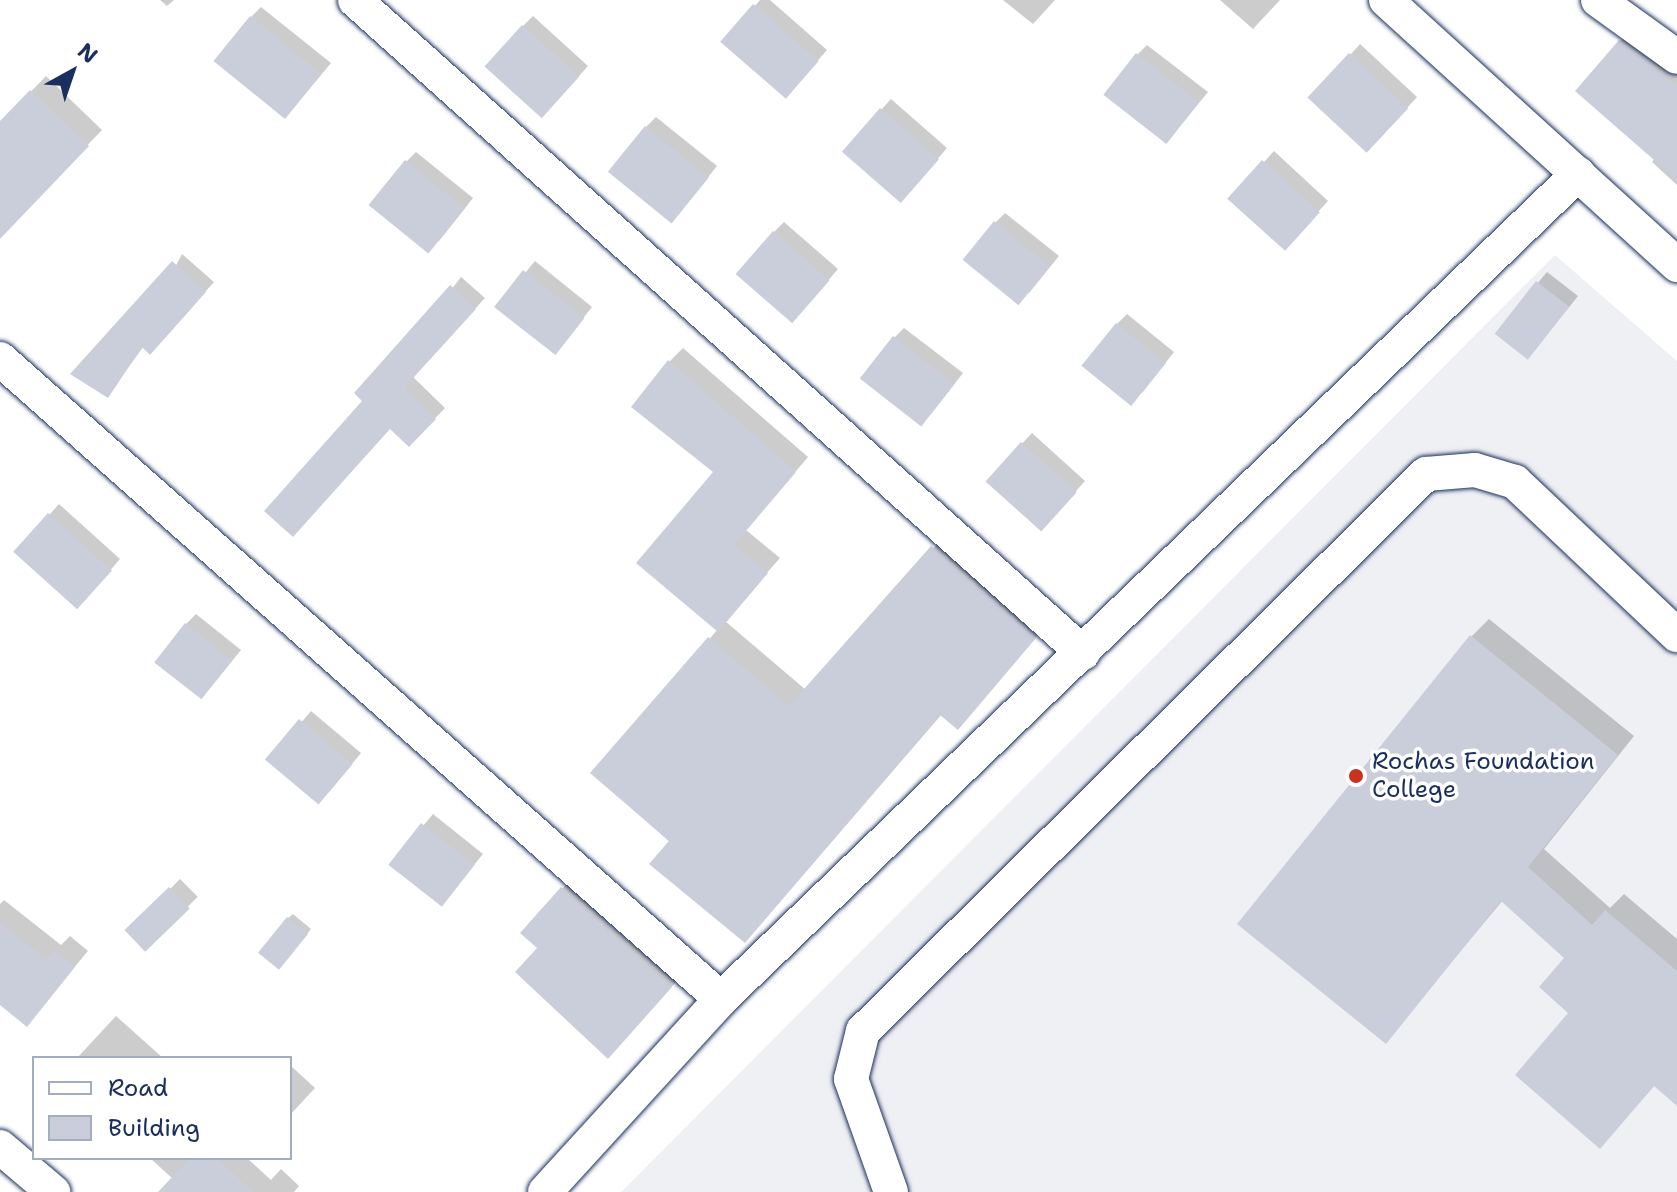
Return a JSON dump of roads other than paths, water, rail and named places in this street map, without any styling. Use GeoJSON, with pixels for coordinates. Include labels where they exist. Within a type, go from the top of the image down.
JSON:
{"type":"FeatureCollection","features":[{"type":"Feature","properties":{"kind":"street"},"geometry":{"type":"LineString","coordinates":[[355,0],[1083,653]]}},
{"type":"Feature","properties":{"kind":"street"},"geometry":{"type":"LineString","coordinates":[[1386,0],[1677,265]]}},
{"type":"Feature","properties":{"kind":"street"},"geometry":{"type":"LineString","coordinates":[[1598,0],[1677,57]]}},
{"type":"Feature","properties":{"kind":"street"},"geometry":{"type":"LineString","coordinates":[[545,1192],[721,999],[1578,174]]}},
{"type":"Feature","properties":{"kind":"street"},"geometry":{"type":"LineString","coordinates":[[0,359],[721,999]]}},
{"type":"Feature","properties":{"kind":"street"},"geometry":{"type":"LineString","coordinates":[[891,1192],[851,1079],[863,1031],[1426,474],[1475,470],[1515,482],[1677,635]]}},
{"type":"Feature","properties":{"kind":"street"},"geometry":{"type":"LineString","coordinates":[[0,1147],[53,1192]]}},
{"type":"Feature","properties":{"kind":"place","name":"Rochas Foundation College"},"geometry":{"type":"Point","coordinates":[1356,776]}}]}
